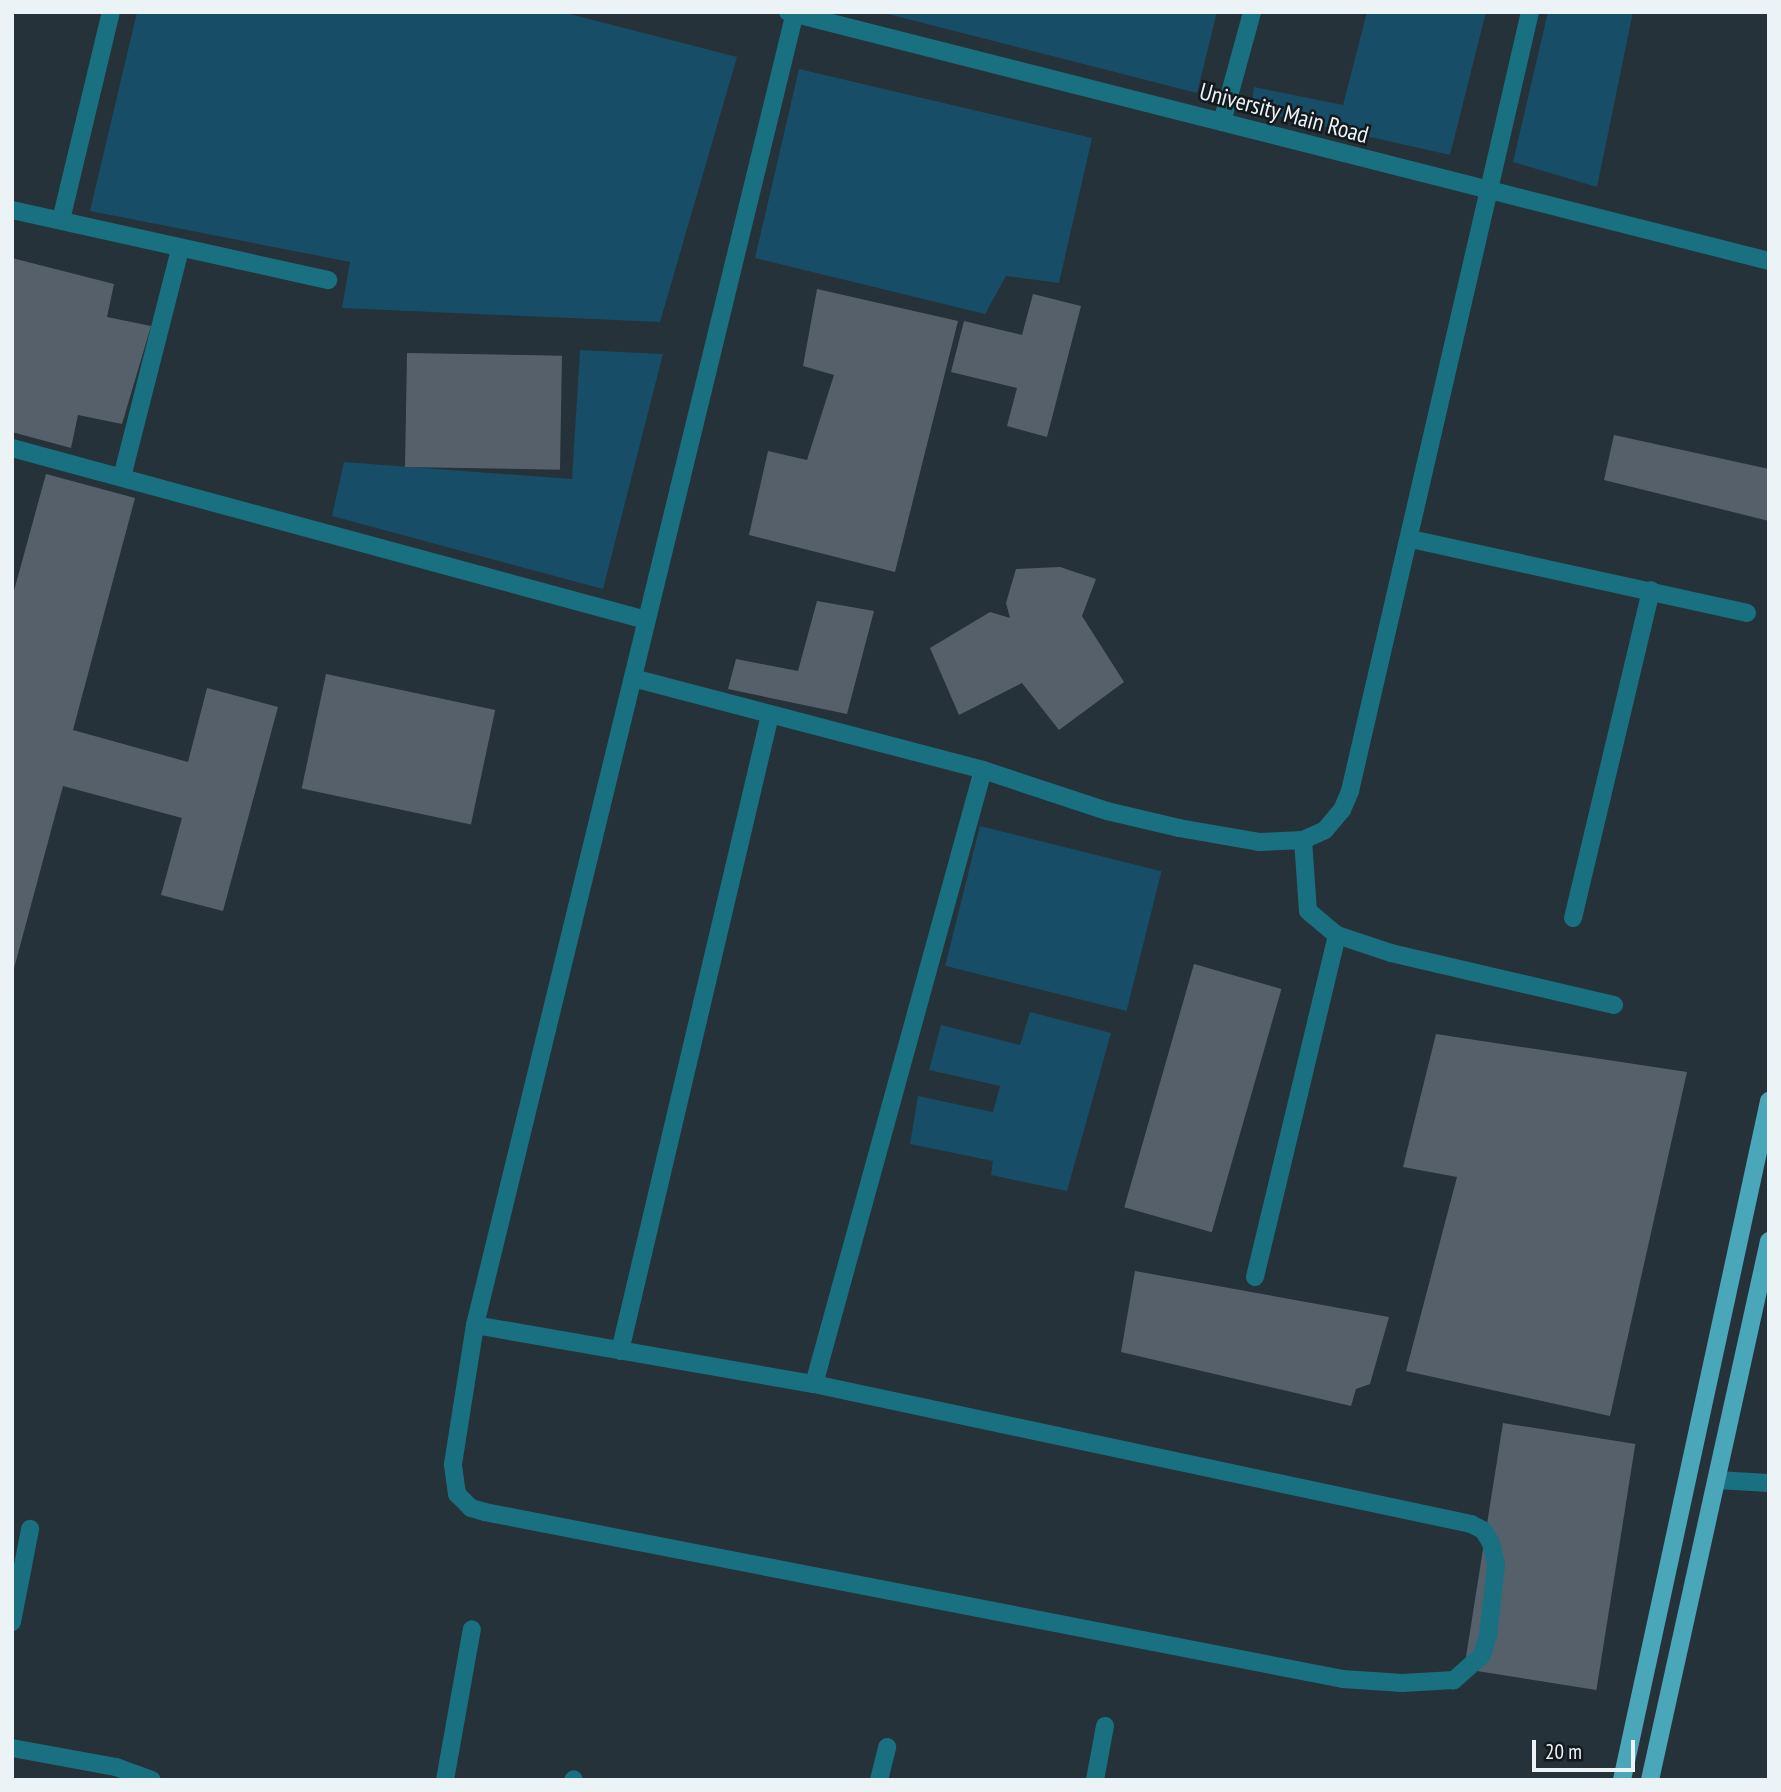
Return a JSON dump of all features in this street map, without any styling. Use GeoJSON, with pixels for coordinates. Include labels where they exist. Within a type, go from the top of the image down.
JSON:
{"type":"FeatureCollection","features":[{"type":"Feature","properties":{"kind":"main road"},"geometry":{"type":"LineString","coordinates":[[1622,1780],[1769,1101]]}},
{"type":"Feature","properties":{"kind":"main road"},"geometry":{"type":"LineString","coordinates":[[1650,1780],[1769,1241]]}},
{"type":"Feature","properties":{"kind":"street"},"geometry":{"type":"LineString","coordinates":[[61,220],[111,12]]}},
{"type":"Feature","properties":{"kind":"street"},"geometry":{"type":"LineString","coordinates":[[1222,122],[1252,12]]}},
{"type":"Feature","properties":{"kind":"street"},"geometry":{"type":"LineString","coordinates":[[634,678],[983,770],[1107,811],[1179,828],[1259,842],[1303,840],[1325,830],[1342,810],[1350,791],[1411,539],[1530,12]]}},
{"type":"Feature","properties":{"kind":"street"},"geometry":{"type":"LineString","coordinates":[[475,1325],[814,1384],[1471,1524],[1483,1530],[1491,1542],[1496,1565],[1493,1612],[1482,1655],[1454,1680],[1402,1684],[1343,1679],[471,1508],[457,1494],[453,1464],[475,1325],[634,678],[792,13]]}},
{"type":"Feature","properties":{"kind":"street","name":"University Main Road"},"geometry":{"type":"LineString","coordinates":[[792,13],[1490,193],[1769,261]]}},
{"type":"Feature","properties":{"kind":"street"},"geometry":{"type":"LineString","coordinates":[[12,209],[180,249],[328,279]]}},
{"type":"Feature","properties":{"kind":"street"},"geometry":{"type":"LineString","coordinates":[[122,477],[180,249]]}},
{"type":"Feature","properties":{"kind":"street"},"geometry":{"type":"LineString","coordinates":[[12,448],[646,620]]}},
{"type":"Feature","properties":{"kind":"street"},"geometry":{"type":"LineString","coordinates":[[1411,539],[1747,612]]}},
{"type":"Feature","properties":{"kind":"street"},"geometry":{"type":"LineString","coordinates":[[1573,918],[1651,590]]}},
{"type":"Feature","properties":{"kind":"street"},"geometry":{"type":"LineString","coordinates":[[620,1351],[770,715]]}},
{"type":"Feature","properties":{"kind":"street"},"geometry":{"type":"LineString","coordinates":[[814,1384],[983,770]]}},
{"type":"Feature","properties":{"kind":"street"},"geometry":{"type":"LineString","coordinates":[[1303,840],[1308,911],[1337,935],[1391,953],[1614,1005]]}},
{"type":"Feature","properties":{"kind":"street"},"geometry":{"type":"LineString","coordinates":[[1255,1278],[1337,935]]}},
{"type":"Feature","properties":{"kind":"street"},"geometry":{"type":"LineString","coordinates":[[1717,1480],[1769,1483]]}},
{"type":"Feature","properties":{"kind":"street"},"geometry":{"type":"LineString","coordinates":[[12,1622],[30,1529]]}},
{"type":"Feature","properties":{"kind":"street"},"geometry":{"type":"LineString","coordinates":[[445,1780],[472,1629]]}},
{"type":"Feature","properties":{"kind":"street"},"geometry":{"type":"LineString","coordinates":[[1095,1780],[1105,1726]]}},
{"type":"Feature","properties":{"kind":"street"},"geometry":{"type":"LineString","coordinates":[[878,1780],[887,1747]]}},
{"type":"Feature","properties":{"kind":"street"},"geometry":{"type":"LineString","coordinates":[[12,1748],[116,1767],[152,1780]]}},
{"type":"Feature","properties":{"kind":"shaded area"},"geometry":{"type":"Polygon","coordinates":[[[137,12],[562,12],[737,57],[660,322],[342,308],[350,262],[90,211],[137,12]]]}},
{"type":"Feature","properties":{"kind":"shaded area"},"geometry":{"type":"Polygon","coordinates":[[[880,12],[1217,12],[1197,93],[880,12]]]}},
{"type":"Feature","properties":{"kind":"shaded area"},"geometry":{"type":"Polygon","coordinates":[[[1367,12],[1486,12],[1450,155],[1251,110],[1254,87],[1343,105],[1367,12]]]}},
{"type":"Feature","properties":{"kind":"shaded area"},"geometry":{"type":"Polygon","coordinates":[[[1548,12],[1633,12],[1597,187],[1513,162],[1548,12]]]}},
{"type":"Feature","properties":{"kind":"shaded area"},"geometry":{"type":"Polygon","coordinates":[[[799,69],[1092,138],[1059,283],[1006,276],[985,314],[755,258],[799,69]]]}},
{"type":"Feature","properties":{"kind":"shaded area"},"geometry":{"type":"Polygon","coordinates":[[[580,350],[663,354],[603,589],[332,516],[344,462],[572,479],[580,350]]]}},
{"type":"Feature","properties":{"kind":"shaded area"},"geometry":{"type":"Polygon","coordinates":[[[980,826],[1161,871],[1127,1011],[945,966],[980,826]]]}},
{"type":"Feature","properties":{"kind":"shaded area"},"geometry":{"type":"Polygon","coordinates":[[[1030,1012],[1111,1033],[1067,1191],[991,1175],[993,1161],[910,1144],[918,1096],[993,1112],[1000,1086],[929,1070],[941,1025],[1020,1045],[1030,1012]]]}},
{"type":"Feature","properties":{"kind":"building"},"geometry":{"type":"Polygon","coordinates":[[[12,258],[114,284],[107,317],[151,326],[122,424],[78,415],[71,448],[12,432],[12,258]]]}},
{"type":"Feature","properties":{"kind":"building"},"geometry":{"type":"Polygon","coordinates":[[[817,289],[958,321],[895,572],[749,535],[768,451],[807,460],[834,375],[803,366],[817,289]]]}},
{"type":"Feature","properties":{"kind":"building"},"geometry":{"type":"Polygon","coordinates":[[[1033,294],[1081,306],[1047,437],[1007,426],[1017,388],[951,372],[964,321],[1022,335],[1033,294]]]}},
{"type":"Feature","properties":{"kind":"building"},"geometry":{"type":"Polygon","coordinates":[[[407,353],[562,356],[560,470],[405,467],[407,353]]]}},
{"type":"Feature","properties":{"kind":"building"},"geometry":{"type":"Polygon","coordinates":[[[1614,435],[1769,469],[1769,521],[1604,480],[1614,435]]]}},
{"type":"Feature","properties":{"kind":"building"},"geometry":{"type":"Polygon","coordinates":[[[46,474],[135,498],[73,730],[188,762],[207,688],[278,707],[223,911],[161,895],[182,818],[63,786],[13,972],[12,598],[46,474]]]}},
{"type":"Feature","properties":{"kind":"building"},"geometry":{"type":"Polygon","coordinates":[[[1060,567],[1096,579],[1082,616],[1124,682],[1059,730],[1022,683],[959,715],[930,648],[990,612],[1010,618],[1006,603],[1016,569],[1060,567]]]}},
{"type":"Feature","properties":{"kind":"building"},"geometry":{"type":"Polygon","coordinates":[[[817,601],[874,611],[847,714],[728,689],[736,659],[798,671],[817,601]]]}},
{"type":"Feature","properties":{"kind":"building"},"geometry":{"type":"Polygon","coordinates":[[[326,674],[495,710],[471,824],[302,788],[326,674]]]}},
{"type":"Feature","properties":{"kind":"building"},"geometry":{"type":"Polygon","coordinates":[[[1194,964],[1281,989],[1212,1232],[1124,1207],[1194,964]]]}},
{"type":"Feature","properties":{"kind":"building"},"geometry":{"type":"Polygon","coordinates":[[[1436,1034],[1687,1072],[1610,1416],[1406,1371],[1457,1177],[1403,1167],[1436,1034]]]}},
{"type":"Feature","properties":{"kind":"building"},"geometry":{"type":"Polygon","coordinates":[[[1135,1271],[1389,1317],[1370,1384],[1356,1389],[1351,1406],[1121,1352],[1135,1271]]]}},
{"type":"Feature","properties":{"kind":"building"},"geometry":{"type":"Polygon","coordinates":[[[1503,1423],[1635,1444],[1596,1690],[1464,1669],[1503,1423]]]}}]}
